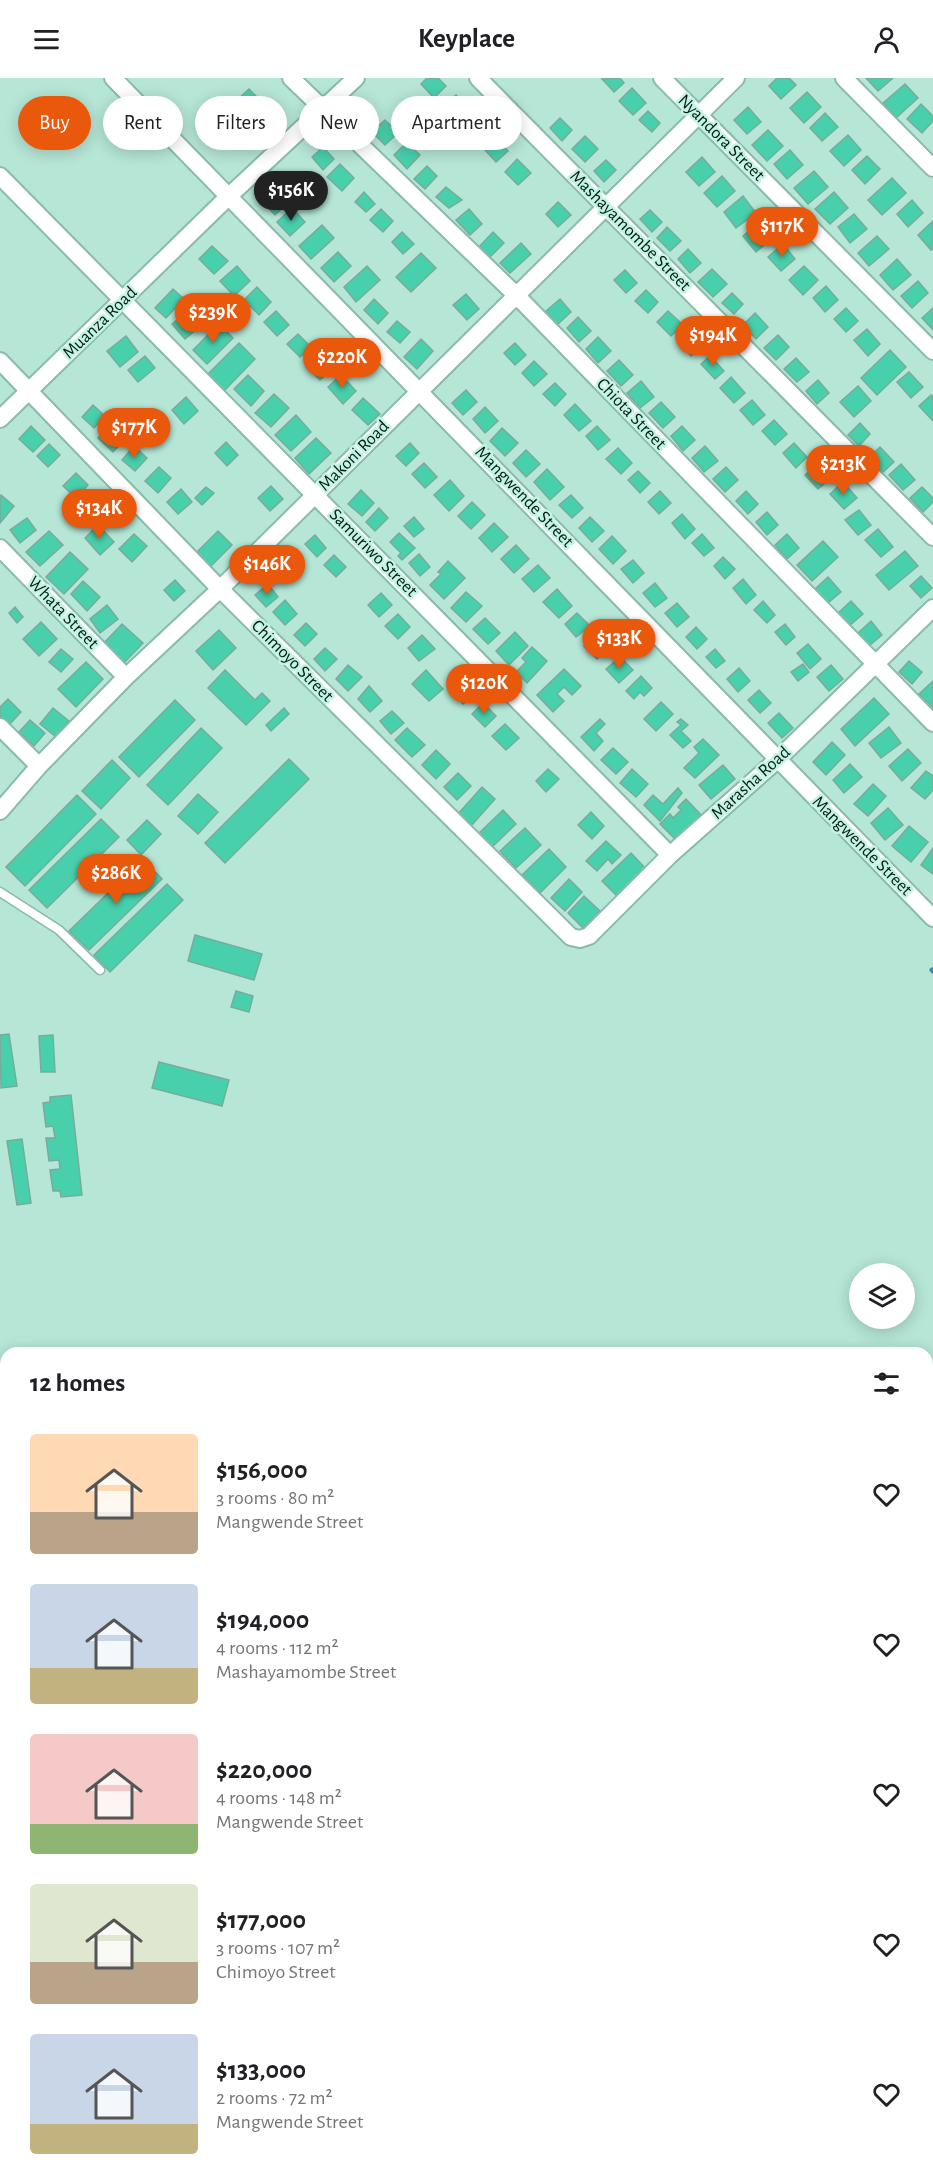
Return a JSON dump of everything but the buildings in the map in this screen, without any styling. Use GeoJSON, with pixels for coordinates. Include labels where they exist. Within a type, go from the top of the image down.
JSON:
{"type":"FeatureCollection","features":[{"type":"Feature","properties":{"kind":"street","name":"Mangwende Street"},"geometry":{"type":"LineString","coordinates":[[113,78],[933,918]]}},
{"type":"Feature","properties":{"kind":"street","name":"Chiota Street"},"geometry":{"type":"LineString","coordinates":[[291,78],[309,96]]}},
{"type":"Feature","properties":{"kind":"street","name":"Muanza Road"},"geometry":{"type":"LineString","coordinates":[[337,96],[356,78]]}},
{"type":"Feature","properties":{"kind":"street","name":"Mashayamombe Street"},"geometry":{"type":"LineString","coordinates":[[478,78],[933,537]]}},
{"type":"Feature","properties":{"kind":"street","name":"Nyandora Street"},"geometry":{"type":"LineString","coordinates":[[662,78],[697,116],[933,351]]}},
{"type":"Feature","properties":{"kind":"street","name":"Makoni Road"},"geometry":{"type":"LineString","coordinates":[[0,811],[39,766],[126,677],[220,589],[736,78]]}},
{"type":"Feature","properties":{"kind":"street"},"geometry":{"type":"LineString","coordinates":[[844,78],[933,168]]}},
{"type":"Feature","properties":{"kind":"street","name":"Muanza Road"},"geometry":{"type":"LineString","coordinates":[[0,419],[123,302],[228,196],[299,132]]}},
{"type":"Feature","properties":{"kind":"street","name":"Chiota Street"},"geometry":{"type":"LineString","coordinates":[[365,150],[517,296],[874,666],[933,723]]}},
{"type":"Feature","properties":{"kind":"street","name":"Samuriwo Street"},"geometry":{"type":"LineString","coordinates":[[0,176],[670,855]]}},
{"type":"Feature","properties":{"kind":"street","name":"Chimoyo Street"},"geometry":{"type":"LineString","coordinates":[[0,361],[220,589],[562,931]]}},
{"type":"Feature","properties":{"kind":"street","name":"Whata Street"},"geometry":{"type":"LineString","coordinates":[[0,548],[126,677]]}},
{"type":"Feature","properties":{"kind":"street","name":"Marasha Road"},"geometry":{"type":"LineString","coordinates":[[562,931],[580,939],[589,936],[670,855],[777,760],[933,608]]}},
{"type":"Feature","properties":{"kind":"street"},"geometry":{"type":"LineString","coordinates":[[0,727],[39,766]]}},
{"type":"Feature","properties":{"kind":"lane"},"geometry":{"type":"LineString","coordinates":[[0,892],[59,930],[100,970]]}}]}
